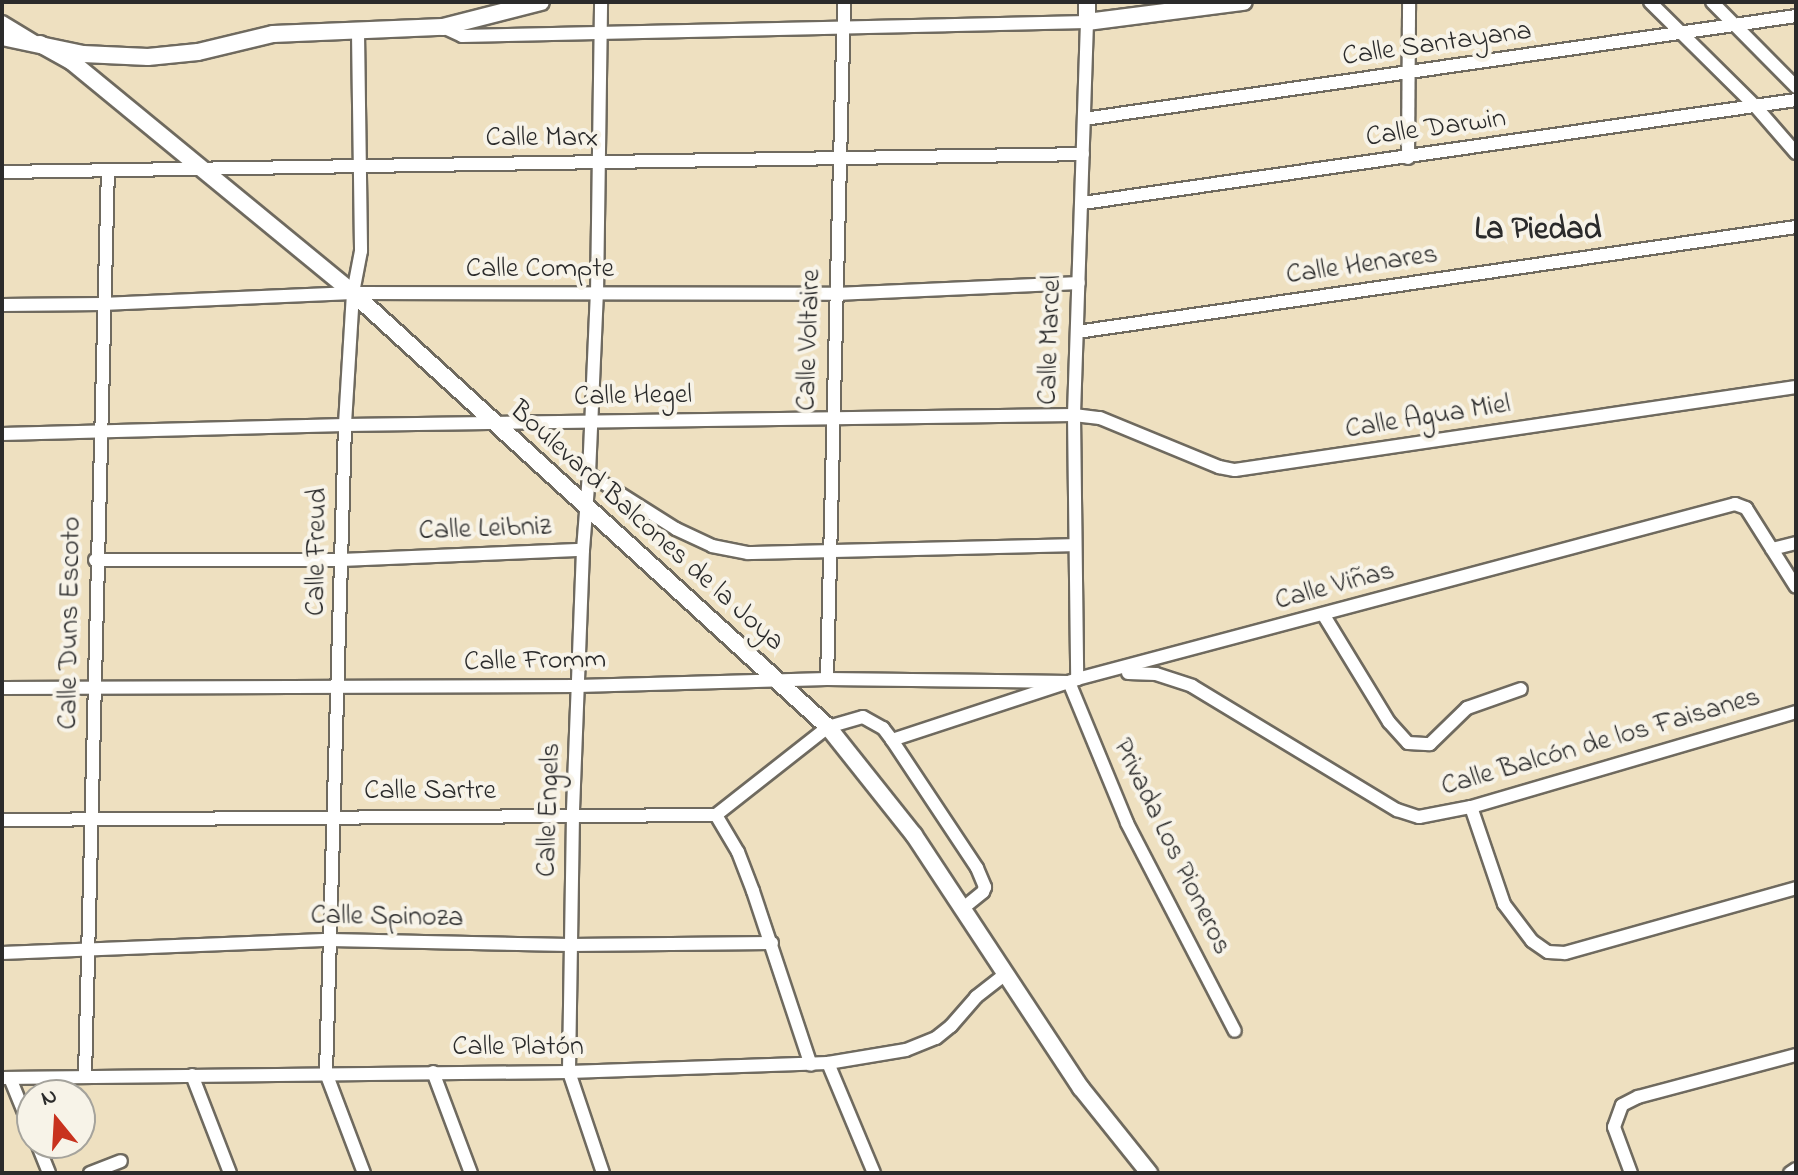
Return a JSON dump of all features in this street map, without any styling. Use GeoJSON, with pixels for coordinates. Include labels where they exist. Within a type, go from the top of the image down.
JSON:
{"type":"FeatureCollection","features":[{"type":"Feature","properties":{"kind":"street"},"geometry":{"type":"LineString","coordinates":[[2,37],[83,54],[148,57],[198,52],[273,34],[358,33],[443,27],[541,2]]}},
{"type":"Feature","properties":{"kind":"street"},"geometry":{"type":"LineString","coordinates":[[591,421],[597,294],[596,163],[601,2]]}},
{"type":"Feature","properties":{"kind":"street","name":"Calle Voltaire"},"geometry":{"type":"LineString","coordinates":[[827,679],[844,2]]}},
{"type":"Feature","properties":{"kind":"street","name":"Calle Marcel"},"geometry":{"type":"LineString","coordinates":[[1073,681],[1074,415],[1087,2]]}},
{"type":"Feature","properties":{"kind":"street"},"geometry":{"type":"LineString","coordinates":[[443,27],[462,36],[1087,22],[1244,2]]}},
{"type":"Feature","properties":{"kind":"street"},"geometry":{"type":"LineString","coordinates":[[1408,158],[1409,2]]}},
{"type":"Feature","properties":{"kind":"street"},"geometry":{"type":"LineString","coordinates":[[1650,2],[1756,107],[1796,153]]}},
{"type":"Feature","properties":{"kind":"street"},"geometry":{"type":"LineString","coordinates":[[1712,2],[1796,87]]}},
{"type":"Feature","properties":{"kind":"street","name":"Calle Santayana"},"geometry":{"type":"LineString","coordinates":[[1084,119],[1796,16]]}},
{"type":"Feature","properties":{"kind":"street","name":"Boulevard Balcones de la Joya"},"geometry":{"type":"LineString","coordinates":[[2,22],[69,60],[207,169],[353,293],[828,727],[914,835],[1081,1088],[1149,1173]]}},
{"type":"Feature","properties":{"kind":"street","name":"Calle Freud"},"geometry":{"type":"LineString","coordinates":[[326,1073],[340,687],[345,425],[353,293],[361,251],[358,33]]}},
{"type":"Feature","properties":{"kind":"street","name":"Calle Darwin"},"geometry":{"type":"LineString","coordinates":[[1083,203],[1796,100]]}},
{"type":"Feature","properties":{"kind":"street","name":"Calle Marx"},"geometry":{"type":"LineString","coordinates":[[2,172],[1083,154]]}},
{"type":"Feature","properties":{"kind":"street","name":"Calle Duns Escoto"},"geometry":{"type":"LineString","coordinates":[[85,1076],[95,560],[108,170]]}},
{"type":"Feature","properties":{"kind":"street","name":"Calle Henares"},"geometry":{"type":"LineString","coordinates":[[1077,332],[1796,227]]}},
{"type":"Feature","properties":{"kind":"street","name":"Calle Compte"},"geometry":{"type":"LineString","coordinates":[[2,305],[102,304],[353,293],[836,294],[1079,283]]}},
{"type":"Feature","properties":{"kind":"street","name":"Calle Agua Miel"},"geometry":{"type":"LineString","coordinates":[[1074,415],[1100,418],[1219,467],[1235,470],[1796,387]]}},
{"type":"Feature","properties":{"kind":"street","name":"Calle Hegel"},"geometry":{"type":"LineString","coordinates":[[2,434],[345,425],[1074,415]]}},
{"type":"Feature","properties":{"kind":"street","name":"Calle Leibniz"},"geometry":{"type":"LineString","coordinates":[[95,560],[341,560],[583,550],[588,509],[591,421]]}},
{"type":"Feature","properties":{"kind":"street"},"geometry":{"type":"LineString","coordinates":[[589,474],[676,529],[712,546],[748,553],[1073,545]]}},
{"type":"Feature","properties":{"kind":"street","name":"Calle Viñas"},"geometry":{"type":"LineString","coordinates":[[892,740],[1073,681],[1735,504],[1746,508],[1796,587]]}},
{"type":"Feature","properties":{"kind":"street"},"geometry":{"type":"LineString","coordinates":[[1772,549],[1796,543]]}},
{"type":"Feature","properties":{"kind":"street","name":"Calle Engels"},"geometry":{"type":"LineString","coordinates":[[583,550],[573,815],[569,1072],[603,1173]]}},
{"type":"Feature","properties":{"kind":"street"},"geometry":{"type":"LineString","coordinates":[[1323,614],[1389,722],[1408,743],[1430,744],[1467,708],[1521,689]]}},
{"type":"Feature","properties":{"kind":"street","name":"Calle Balcón de los Faisanes"},"geometry":{"type":"LineString","coordinates":[[1115,672],[1175,678],[1397,810],[1419,817],[1471,807],[1796,712]]}},
{"type":"Feature","properties":{"kind":"street","name":"Calle Fromm"},"geometry":{"type":"LineString","coordinates":[[2,688],[578,686],[827,679],[1073,681]]}},
{"type":"Feature","properties":{"kind":"street","name":"Privada Los Pioneros"},"geometry":{"type":"LineString","coordinates":[[1073,681],[1127,823],[1235,1031]]}},
{"type":"Feature","properties":{"kind":"street"},"geometry":{"type":"LineString","coordinates":[[811,1065],[772,943],[738,852],[716,815],[828,727],[863,717],[883,728],[892,740],[982,878],[983,892],[963,908]]}},
{"type":"Feature","properties":{"kind":"street"},"geometry":{"type":"LineString","coordinates":[[1471,807],[1498,890],[1511,916],[1541,949],[1558,953],[1796,888]]}},
{"type":"Feature","properties":{"kind":"street","name":"Calle Sartre"},"geometry":{"type":"LineString","coordinates":[[2,820],[716,815]]}},
{"type":"Feature","properties":{"kind":"street","name":"Calle Spinoza"},"geometry":{"type":"LineString","coordinates":[[2,953],[330,940],[570,945],[772,943]]}},
{"type":"Feature","properties":{"kind":"street","name":"Calle Platón"},"geometry":{"type":"LineString","coordinates":[[6,1078],[569,1072],[811,1065],[906,1050],[936,1038],[1005,974]]}},
{"type":"Feature","properties":{"kind":"street"},"geometry":{"type":"LineString","coordinates":[[1631,1173],[1614,1127],[1622,1105],[1638,1097],[1796,1055]]}},
{"type":"Feature","properties":{"kind":"street"},"geometry":{"type":"LineString","coordinates":[[828,1063],[874,1173]]}},
{"type":"Feature","properties":{"kind":"street"},"geometry":{"type":"LineString","coordinates":[[433,1072],[471,1173]]}},
{"type":"Feature","properties":{"kind":"street"},"geometry":{"type":"LineString","coordinates":[[326,1073],[364,1173]]}},
{"type":"Feature","properties":{"kind":"street"},"geometry":{"type":"LineString","coordinates":[[192,1075],[230,1173]]}},
{"type":"Feature","properties":{"kind":"street"},"geometry":{"type":"LineString","coordinates":[[6,1078],[16,1099]]}},
{"type":"Feature","properties":{"kind":"street"},"geometry":{"type":"LineString","coordinates":[[90,1173],[121,1161]]}},
{"type":"Feature","properties":{"kind":"street"},"geometry":{"type":"LineString","coordinates":[[1790,1173],[1796,1169]]}},
{"type":"Feature","properties":{"kind":"district","name":"La Piedad"},"geometry":{"type":"Point","coordinates":[1538,231]}}]}
